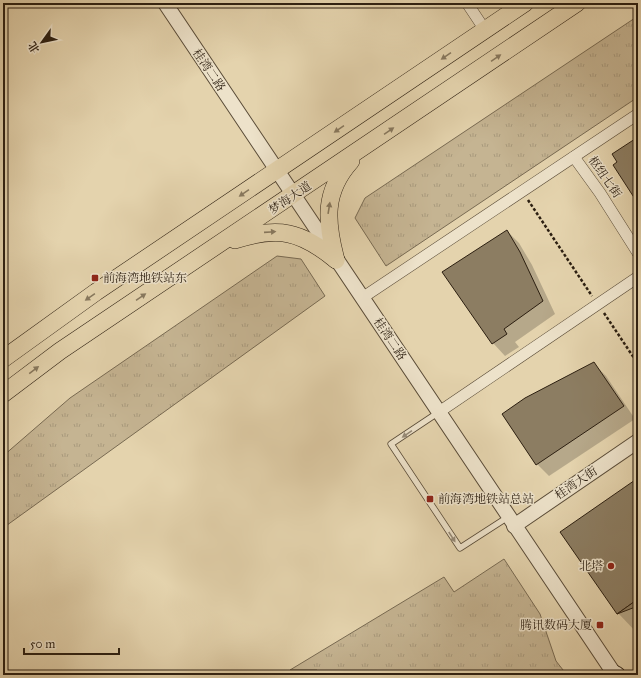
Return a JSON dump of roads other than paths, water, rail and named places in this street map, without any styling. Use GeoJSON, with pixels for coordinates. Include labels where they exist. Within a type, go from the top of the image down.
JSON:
{"type":"FeatureCollection","features":[{"type":"Feature","properties":{"kind":"main road"},"geometry":{"type":"LineString","coordinates":[[3,359],[96,292],[277,172],[525,3]]}},
{"type":"Feature","properties":{"kind":"main road","name":"梦海大道"},"geometry":{"type":"LineString","coordinates":[[3,394],[60,351],[363,149],[577,3]]}},
{"type":"Feature","properties":{"kind":"main road"},"geometry":{"type":"LineString","coordinates":[[336,260],[328,223],[331,198],[338,178],[363,149]]}},
{"type":"Feature","properties":{"kind":"main road"},"geometry":{"type":"LineString","coordinates":[[219,245],[252,235],[273,231],[285,232],[306,239],[320,246],[336,260]]}},
{"type":"Feature","properties":{"kind":"street","name":"桂湾二路"},"geometry":{"type":"LineString","coordinates":[[165,3],[614,674]]}},
{"type":"Feature","properties":{"kind":"street"},"geometry":{"type":"LineString","coordinates":[[467,3],[485,30]]}},
{"type":"Feature","properties":{"kind":"street"},"geometry":{"type":"LineString","coordinates":[[362,298],[638,114]]}},
{"type":"Feature","properties":{"kind":"street","name":"枢纽七街"},"geometry":{"type":"LineString","coordinates":[[574,157],[600,192],[638,253]]}},
{"type":"Feature","properties":{"kind":"street"},"geometry":{"type":"LineString","coordinates":[[439,412],[638,277]]}},
{"type":"Feature","properties":{"kind":"street","name":"桂湾大街"},"geometry":{"type":"LineString","coordinates":[[511,521],[638,442]]}},
{"type":"Feature","properties":{"kind":"lane"},"geometry":{"type":"LineString","coordinates":[[439,412],[391,444],[456,543],[460,548],[511,521]]}},
{"type":"Feature","properties":{"kind":"place","name":"前海湾地铁站东"},"geometry":{"type":"Point","coordinates":[95,278]}},
{"type":"Feature","properties":{"kind":"place","name":"前海湾地铁站总站"},"geometry":{"type":"Point","coordinates":[430,499]}},
{"type":"Feature","properties":{"kind":"place","name":"北塔"},"geometry":{"type":"Point","coordinates":[611,566]}},
{"type":"Feature","properties":{"kind":"place","name":"腾讯数码大厦"},"geometry":{"type":"Point","coordinates":[600,625]}}]}
